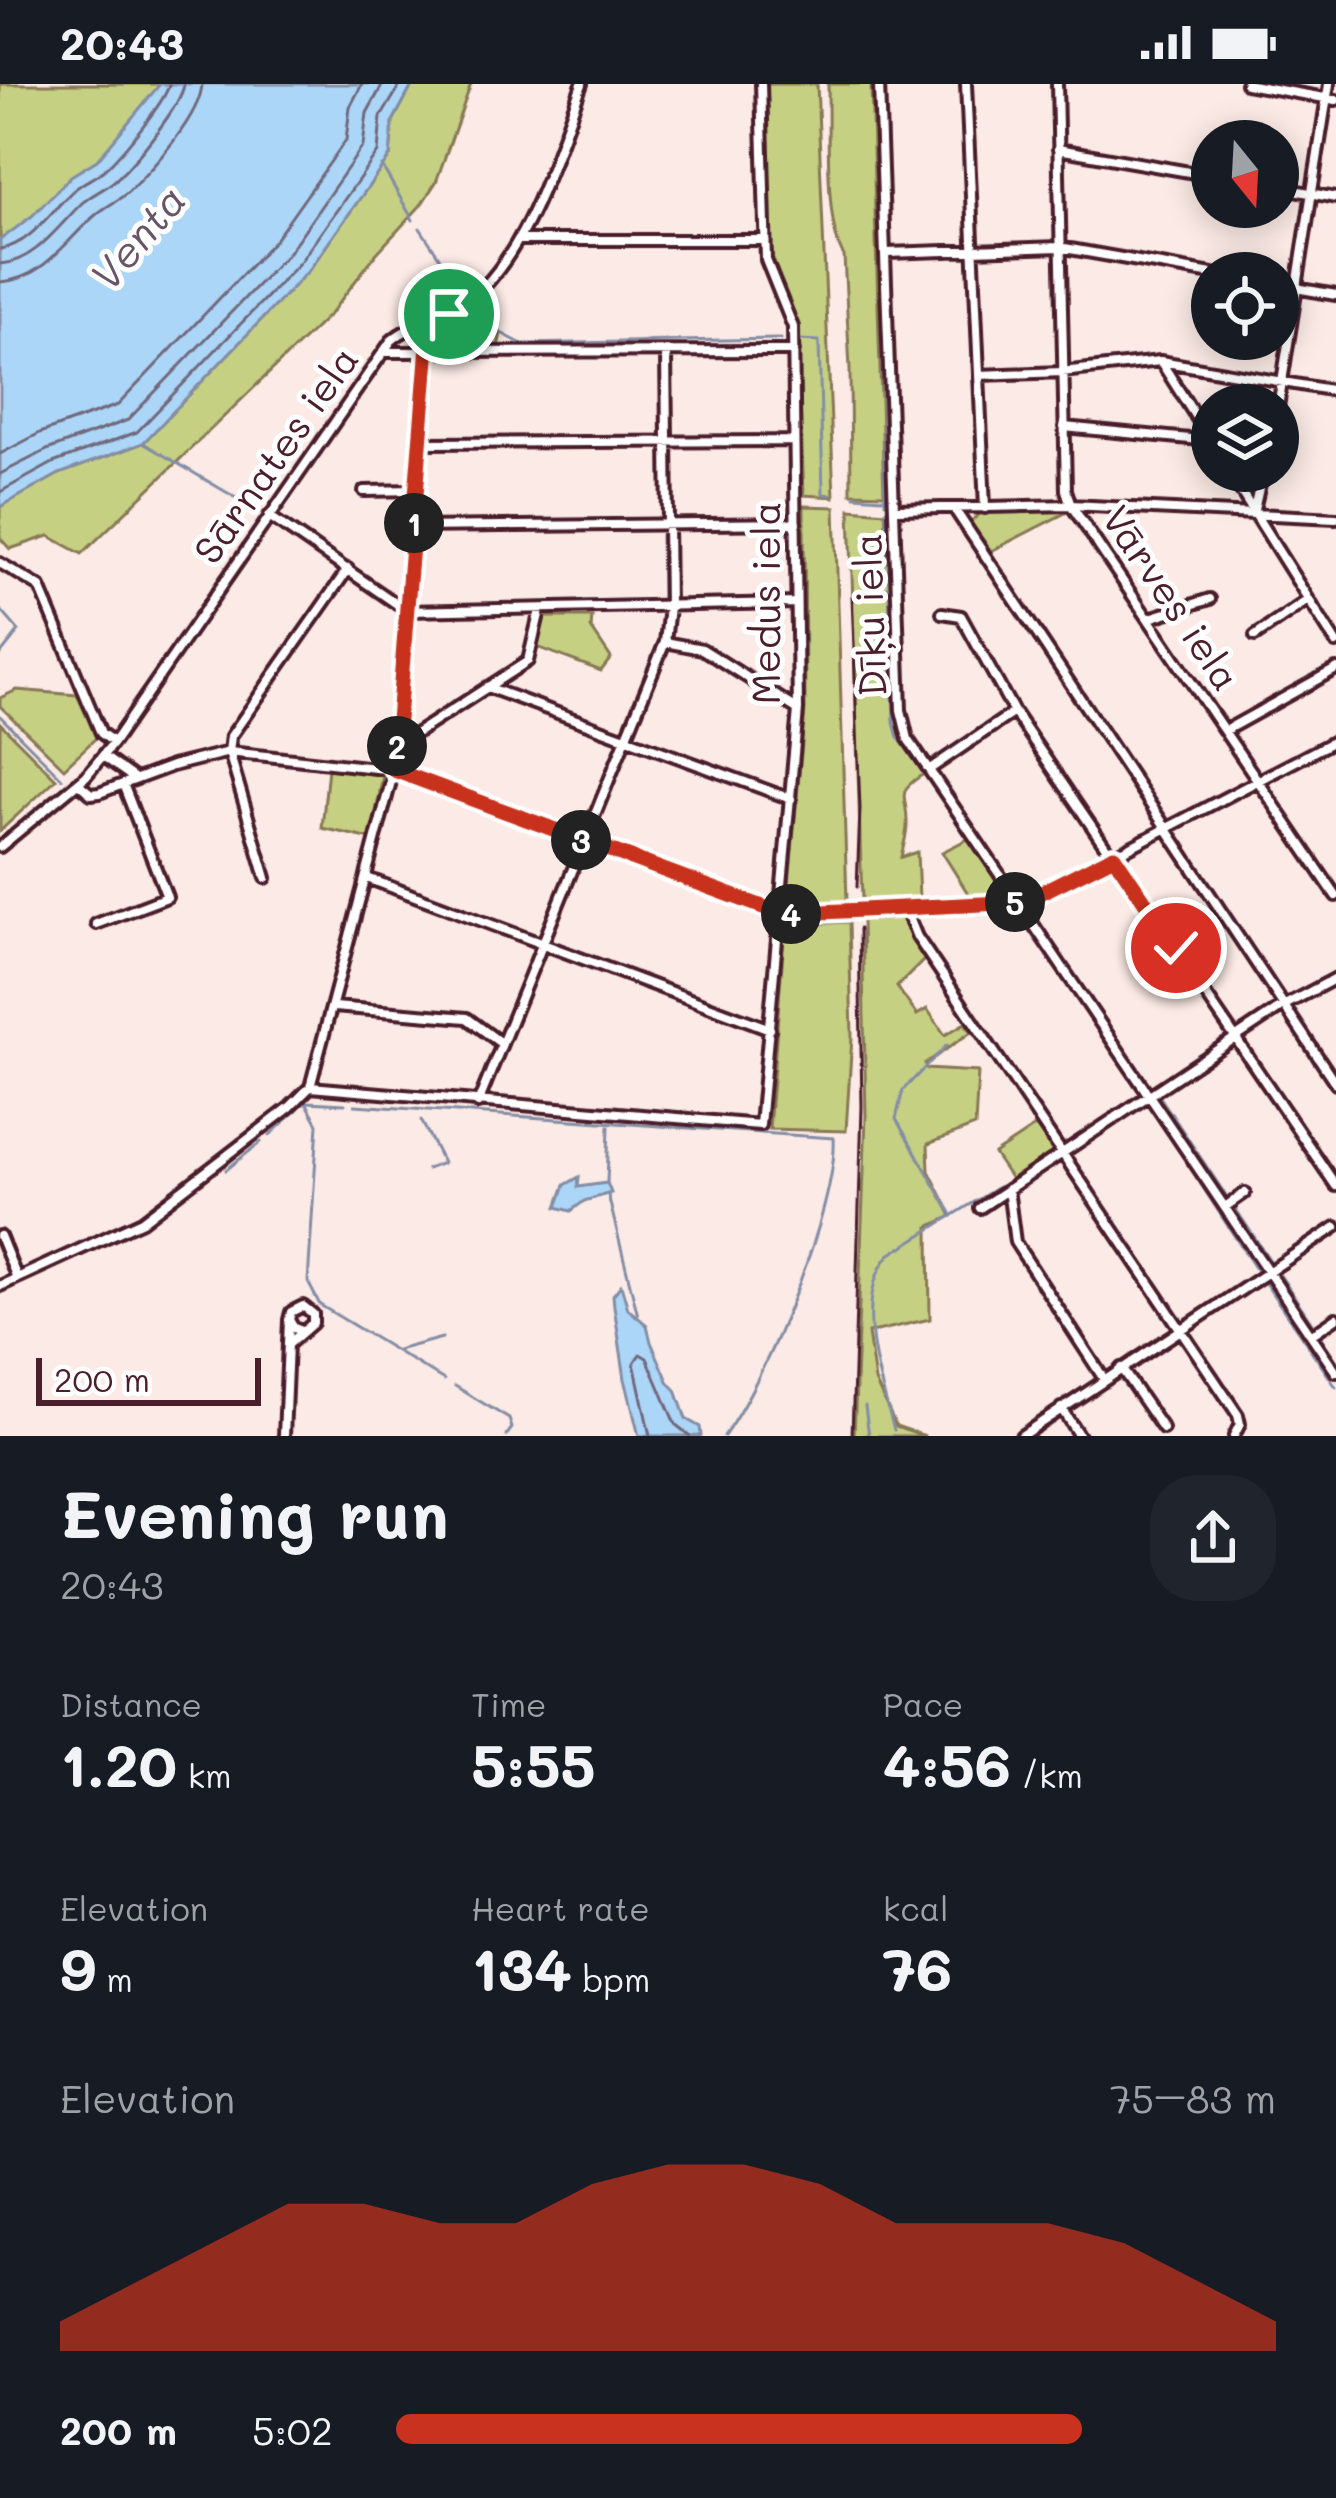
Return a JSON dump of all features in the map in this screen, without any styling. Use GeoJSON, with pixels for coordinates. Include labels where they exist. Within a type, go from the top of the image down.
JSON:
{"type":"FeatureCollection","features":[{"type":"Feature","properties":{"kind":"street"},"geometry":{"type":"LineString","coordinates":[[383,352],[401,332],[464,305],[519,240],[582,84]]}},
{"type":"Feature","properties":{"kind":"street","name":"Medus iela"},"geometry":{"type":"LineString","coordinates":[[478,1103],[760,1126],[798,710],[793,327],[769,270],[765,240],[761,84]]}},
{"type":"Feature","properties":{"kind":"street","name":"Dīķu iela"},"geometry":{"type":"LineString","coordinates":[[880,84],[901,710],[908,739],[1336,1372]]}},
{"type":"Feature","properties":{"kind":"street"},"geometry":{"type":"LineString","coordinates":[[967,84],[985,508]]}},
{"type":"Feature","properties":{"kind":"street","name":"Vārves iela"},"geometry":{"type":"LineString","coordinates":[[1057,84],[1062,372],[1066,490],[1071,505],[1336,896]]}},
{"type":"Feature","properties":{"kind":"street"},"geometry":{"type":"LineString","coordinates":[[1246,84],[1331,99]]}},
{"type":"Feature","properties":{"kind":"street"},"geometry":{"type":"LineString","coordinates":[[1299,275],[1331,99],[1329,84]]}},
{"type":"Feature","properties":{"kind":"street"},"geometry":{"type":"LineString","coordinates":[[1058,149],[1191,172]]}},
{"type":"Feature","properties":{"kind":"street"},"geometry":{"type":"LineString","coordinates":[[1299,191],[1336,198]]}},
{"type":"Feature","properties":{"kind":"street"},"geometry":{"type":"LineString","coordinates":[[519,240],[765,240]]}},
{"type":"Feature","properties":{"kind":"street"},"geometry":{"type":"LineString","coordinates":[[887,253],[1059,248],[1191,270]]}},
{"type":"Feature","properties":{"kind":"street"},"geometry":{"type":"LineString","coordinates":[[1299,288],[1336,295]]}},
{"type":"Feature","properties":{"kind":"street"},"geometry":{"type":"LineString","coordinates":[[0,1286],[142,1221],[310,1087],[394,770],[430,320]]}},
{"type":"Feature","properties":{"kind":"street","name":"Sārnates iela"},"geometry":{"type":"LineString","coordinates":[[0,847],[103,756],[383,352],[794,351]]}},
{"type":"Feature","properties":{"kind":"street"},"geometry":{"type":"LineString","coordinates":[[310,1087],[478,1103],[665,642],[669,607],[666,353]]}},
{"type":"Feature","properties":{"kind":"street"},"geometry":{"type":"LineString","coordinates":[[1284,382],[1287,360]]}},
{"type":"Feature","properties":{"kind":"street"},"geometry":{"type":"LineString","coordinates":[[979,375],[1160,361],[1336,391]]}},
{"type":"Feature","properties":{"kind":"street"},"geometry":{"type":"LineString","coordinates":[[1160,361],[1191,409]]}},
{"type":"Feature","properties":{"kind":"street"},"geometry":{"type":"LineString","coordinates":[[1064,427],[1191,440]]}},
{"type":"Feature","properties":{"kind":"street"},"geometry":{"type":"LineString","coordinates":[[421,443],[794,441]]}},
{"type":"Feature","properties":{"kind":"street"},"geometry":{"type":"LineString","coordinates":[[364,490],[417,490]]}},
{"type":"Feature","properties":{"kind":"street"},"geometry":{"type":"LineString","coordinates":[[1240,492],[1336,644]]}},
{"type":"Feature","properties":{"kind":"street"},"geometry":{"type":"LineString","coordinates":[[1253,516],[1258,492]]}},
{"type":"Feature","properties":{"kind":"street"},"geometry":{"type":"LineString","coordinates":[[897,509],[1071,505],[1336,518]]}},
{"type":"Feature","properties":{"kind":"street"},"geometry":{"type":"LineString","coordinates":[[955,510],[1336,1084]]}},
{"type":"Feature","properties":{"kind":"street"},"geometry":{"type":"LineString","coordinates":[[269,515],[407,611],[795,603]]}},
{"type":"Feature","properties":{"kind":"street"},"geometry":{"type":"LineString","coordinates":[[413,527],[796,523]]}},
{"type":"Feature","properties":{"kind":"street"},"geometry":{"type":"LineString","coordinates":[[0,563],[40,586],[101,733],[113,742]]}},
{"type":"Feature","properties":{"kind":"street"},"geometry":{"type":"LineString","coordinates":[[266,878],[230,752],[231,736],[348,568]]}},
{"type":"Feature","properties":{"kind":"street"},"geometry":{"type":"LineString","coordinates":[[1150,618],[1210,599]]}},
{"type":"Feature","properties":{"kind":"street"},"geometry":{"type":"LineString","coordinates":[[1255,636],[1308,600]]}},
{"type":"Feature","properties":{"kind":"street"},"geometry":{"type":"LineString","coordinates":[[397,746],[528,661],[540,610]]}},
{"type":"Feature","properties":{"kind":"street"},"geometry":{"type":"LineString","coordinates":[[942,613],[961,616],[1014,712],[1336,1186]]}},
{"type":"Feature","properties":{"kind":"street"},"geometry":{"type":"LineString","coordinates":[[665,642],[702,649],[798,710]]}},
{"type":"Feature","properties":{"kind":"street"},"geometry":{"type":"LineString","coordinates":[[1226,730],[1336,669]]}},
{"type":"Feature","properties":{"kind":"street"},"geometry":{"type":"LineString","coordinates":[[487,687],[791,800]]}},
{"type":"Feature","properties":{"kind":"street"},"geometry":{"type":"LineString","coordinates":[[930,769],[1014,712]]}},
{"type":"Feature","properties":{"kind":"street"},"geometry":{"type":"LineString","coordinates":[[78,782],[91,794],[230,752],[394,770],[782,914],[1031,899],[1336,740]]}},
{"type":"Feature","properties":{"kind":"street"},"geometry":{"type":"LineString","coordinates":[[103,756],[135,779]]}},
{"type":"Feature","properties":{"kind":"street"},"geometry":{"type":"LineString","coordinates":[[96,924],[167,897],[123,784]]}},
{"type":"Feature","properties":{"kind":"street"},"geometry":{"type":"LineString","coordinates":[[367,878],[770,1029]]}},
{"type":"Feature","properties":{"kind":"street"},"geometry":{"type":"LineString","coordinates":[[905,908],[917,938],[1238,1415],[1240,1424],[1234,1436]]}},
{"type":"Feature","properties":{"kind":"street"},"geometry":{"type":"LineString","coordinates":[[980,1208],[1283,1006],[1336,978]]}},
{"type":"Feature","properties":{"kind":"street"},"geometry":{"type":"LineString","coordinates":[[334,1006],[467,1018],[502,1044]]}},
{"type":"Feature","properties":{"kind":"street"},"geometry":{"type":"LineString","coordinates":[[1008,1190],[1015,1242],[1104,1379]]}},
{"type":"Feature","properties":{"kind":"street"},"geometry":{"type":"LineString","coordinates":[[1225,1207],[1245,1193]]}},
{"type":"Feature","properties":{"kind":"street"},"geometry":{"type":"LineString","coordinates":[[1021,1436],[1336,1227]]}},
{"type":"Feature","properties":{"kind":"street"},"geometry":{"type":"LineString","coordinates":[[0,1236],[17,1278]]}},
{"type":"Feature","properties":{"kind":"street"},"geometry":{"type":"LineString","coordinates":[[284,1436],[290,1320],[295,1308],[308,1308],[313,1323],[289,1344]]}},
{"type":"Feature","properties":{"kind":"street"},"geometry":{"type":"LineString","coordinates":[[1311,1335],[1336,1318]]}},
{"type":"Feature","properties":{"kind":"street"},"geometry":{"type":"LineString","coordinates":[[290,1320],[302,1331]]}},
{"type":"Feature","properties":{"kind":"street"},"geometry":{"type":"LineString","coordinates":[[1121,1368],[1163,1429]]}},
{"type":"Feature","properties":{"kind":"street"},"geometry":{"type":"LineString","coordinates":[[1061,1408],[1079,1436]]}},
{"type":"Feature","properties":{"kind":"green space"},"geometry":{"type":"Polygon","coordinates":[[[0,84],[222,84],[0,318],[0,84]]]}},
{"type":"Feature","properties":{"kind":"green space"},"geometry":{"type":"Polygon","coordinates":[[[413,84],[471,84],[436,182],[331,313],[82,554],[49,536],[10,549],[0,538],[0,507],[59,474],[143,443],[309,270],[390,156],[393,121],[413,84]]]}},
{"type":"Feature","properties":{"kind":"green space"},"geometry":{"type":"Polygon","coordinates":[[[766,84],[817,84],[834,497],[804,495],[797,324],[771,260],[766,84]]]}},
{"type":"Feature","properties":{"kind":"green space"},"geometry":{"type":"Polygon","coordinates":[[[828,84],[871,84],[884,494],[851,493],[844,256],[830,199],[828,84]]]}},
{"type":"Feature","properties":{"kind":"green space"},"geometry":{"type":"Polygon","coordinates":[[[472,306],[484,324],[501,333],[498,347],[436,343],[439,323],[472,306]]]}},
{"type":"Feature","properties":{"kind":"green space"},"geometry":{"type":"Polygon","coordinates":[[[804,506],[835,507],[847,901],[787,905],[805,710],[804,506]]]}},
{"type":"Feature","properties":{"kind":"green space"},"geometry":{"type":"Polygon","coordinates":[[[1064,506],[1069,511],[991,551],[970,522],[982,512],[1064,506]]]}},
{"type":"Feature","properties":{"kind":"green space"},"geometry":{"type":"Polygon","coordinates":[[[850,509],[885,512],[899,731],[927,772],[904,794],[907,829],[901,857],[917,852],[919,898],[862,902],[850,509]]]}},
{"type":"Feature","properties":{"kind":"green space"},"geometry":{"type":"Polygon","coordinates":[[[544,617],[592,617],[591,628],[611,658],[601,671],[537,647],[544,617]]]}},
{"type":"Feature","properties":{"kind":"green space"},"geometry":{"type":"Polygon","coordinates":[[[17,690],[77,695],[97,737],[64,768],[0,706],[0,698],[17,690]]]}},
{"type":"Feature","properties":{"kind":"green space"},"geometry":{"type":"Polygon","coordinates":[[[0,723],[56,779],[0,831],[0,723]]]}},
{"type":"Feature","properties":{"kind":"green space"},"geometry":{"type":"Polygon","coordinates":[[[328,768],[383,775],[371,839],[322,828],[328,768]]]}},
{"type":"Feature","properties":{"kind":"green space"},"geometry":{"type":"Polygon","coordinates":[[[972,837],[1008,895],[969,895],[942,852],[972,837]]]}},
{"type":"Feature","properties":{"kind":"green space"},"geometry":{"type":"Polygon","coordinates":[[[902,918],[926,958],[897,987],[917,1015],[927,1009],[945,1035],[965,1023],[971,1032],[925,1064],[926,1069],[978,1072],[975,1126],[928,1144],[929,1171],[952,1216],[929,1227],[930,1319],[868,1333],[875,1381],[896,1426],[925,1436],[854,1436],[866,1116],[862,920],[902,918]]]}},
{"type":"Feature","properties":{"kind":"green space"},"geometry":{"type":"Polygon","coordinates":[[[849,922],[852,1037],[846,1131],[769,1129],[785,925],[849,922]]]}},
{"type":"Feature","properties":{"kind":"green space"},"geometry":{"type":"Polygon","coordinates":[[[1036,1126],[1053,1152],[1011,1179],[994,1154],[1036,1126]]]}},
{"type":"Feature","properties":{"kind":"water","name":"Venta"},"geometry":{"type":"Polygon","coordinates":[[[160,84],[413,84],[393,121],[390,156],[309,270],[143,443],[59,474],[0,507],[0,240],[71,176],[97,160],[160,84]]]}},
{"type":"Feature","properties":{"kind":"water"},"geometry":{"type":"Polygon","coordinates":[[[579,1177],[578,1187],[607,1183],[611,1193],[584,1201],[571,1211],[557,1207],[565,1185],[579,1177]]]}},
{"type":"Feature","properties":{"kind":"water"},"geometry":{"type":"Polygon","coordinates":[[[621,1285],[628,1309],[647,1325],[686,1419],[700,1427],[701,1436],[639,1436],[614,1306],[613,1295],[621,1285]]]}},
{"type":"Feature","properties":{"kind":"waterway"},"geometry":{"type":"LineString","coordinates":[[873,84],[879,250]]}},
{"type":"Feature","properties":{"kind":"waterway"},"geometry":{"type":"LineString","coordinates":[[382,166],[413,220]]}},
{"type":"Feature","properties":{"kind":"waterway"},"geometry":{"type":"LineString","coordinates":[[420,228],[465,296]]}},
{"type":"Feature","properties":{"kind":"waterway"},"geometry":{"type":"LineString","coordinates":[[880,258],[885,502]]}},
{"type":"Feature","properties":{"kind":"waterway"},"geometry":{"type":"LineString","coordinates":[[472,306],[484,324],[522,344],[781,339]]}},
{"type":"Feature","properties":{"kind":"waterway"},"geometry":{"type":"LineString","coordinates":[[800,340],[819,341],[823,494],[831,495]]}},
{"type":"Feature","properties":{"kind":"waterway"},"geometry":{"type":"LineString","coordinates":[[143,443],[250,506]]}},
{"type":"Feature","properties":{"kind":"waterway"},"geometry":{"type":"LineString","coordinates":[[855,496],[882,498]]}},
{"type":"Feature","properties":{"kind":"waterway"},"geometry":{"type":"LineString","coordinates":[[886,510],[894,723],[898,737],[965,833]]}},
{"type":"Feature","properties":{"kind":"waterway"},"geometry":{"type":"LineString","coordinates":[[900,521],[907,719]]}},
{"type":"Feature","properties":{"kind":"waterway"},"geometry":{"type":"LineString","coordinates":[[661,535],[662,600]]}},
{"type":"Feature","properties":{"kind":"waterway"},"geometry":{"type":"LineString","coordinates":[[0,609],[19,631],[0,655]]}},
{"type":"Feature","properties":{"kind":"waterway"},"geometry":{"type":"LineString","coordinates":[[670,639],[673,613]]}},
{"type":"Feature","properties":{"kind":"waterway"},"geometry":{"type":"LineString","coordinates":[[655,678],[668,646]]}},
{"type":"Feature","properties":{"kind":"waterway"},"geometry":{"type":"LineString","coordinates":[[647,699],[652,688]]}},
{"type":"Feature","properties":{"kind":"waterway"},"geometry":{"type":"LineString","coordinates":[[472,702],[488,692],[497,696]]}},
{"type":"Feature","properties":{"kind":"waterway"},"geometry":{"type":"LineString","coordinates":[[502,697],[513,701]]}},
{"type":"Feature","properties":{"kind":"waterway"},"geometry":{"type":"LineString","coordinates":[[524,705],[559,718]]}},
{"type":"Feature","properties":{"kind":"waterway"},"geometry":{"type":"LineString","coordinates":[[632,736],[642,710]]}},
{"type":"Feature","properties":{"kind":"waterway"},"geometry":{"type":"LineString","coordinates":[[0,716],[62,778]]}},
{"type":"Feature","properties":{"kind":"waterway"},"geometry":{"type":"LineString","coordinates":[[563,719],[568,721]]}},
{"type":"Feature","properties":{"kind":"waterway"},"geometry":{"type":"LineString","coordinates":[[574,724],[618,740]]}},
{"type":"Feature","properties":{"kind":"waterway"},"geometry":{"type":"LineString","coordinates":[[910,734],[929,762]]}},
{"type":"Feature","properties":{"kind":"waterway"},"geometry":{"type":"LineString","coordinates":[[935,771],[1018,895]]}},
{"type":"Feature","properties":{"kind":"waterway"},"geometry":{"type":"LineString","coordinates":[[970,839],[1006,896]]}},
{"type":"Feature","properties":{"kind":"waterway"},"geometry":{"type":"LineString","coordinates":[[1028,910],[1151,1089]]}},
{"type":"Feature","properties":{"kind":"waterway"},"geometry":{"type":"LineString","coordinates":[[1016,912],[1074,995]]}},
{"type":"Feature","properties":{"kind":"waterway"},"geometry":{"type":"LineString","coordinates":[[1094,1024],[1141,1094]]}},
{"type":"Feature","properties":{"kind":"waterway"},"geometry":{"type":"LineString","coordinates":[[947,1045],[903,1090],[896,1119],[951,1213]]}},
{"type":"Feature","properties":{"kind":"waterway"},"geometry":{"type":"LineString","coordinates":[[1158,1094],[1227,1197]]}},
{"type":"Feature","properties":{"kind":"waterway"},"geometry":{"type":"LineString","coordinates":[[1147,1101],[1257,1271]]}},
{"type":"Feature","properties":{"kind":"waterway"},"geometry":{"type":"LineString","coordinates":[[306,1102],[318,1124],[308,1282],[320,1305],[444,1380]]}},
{"type":"Feature","properties":{"kind":"waterway"},"geometry":{"type":"LineString","coordinates":[[307,1102],[345,1104]]}},
{"type":"Feature","properties":{"kind":"waterway"},"geometry":{"type":"LineString","coordinates":[[270,1135],[304,1103]]}},
{"type":"Feature","properties":{"kind":"waterway"},"geometry":{"type":"LineString","coordinates":[[355,1105],[834,1138],[824,1206],[796,1292],[759,1376],[724,1436]]}},
{"type":"Feature","properties":{"kind":"waterway"},"geometry":{"type":"LineString","coordinates":[[421,1120],[443,1163],[427,1169]]}},
{"type":"Feature","properties":{"kind":"waterway"},"geometry":{"type":"LineString","coordinates":[[607,1183],[609,1126]]}},
{"type":"Feature","properties":{"kind":"waterway"},"geometry":{"type":"LineString","coordinates":[[226,1170],[261,1142]]}},
{"type":"Feature","properties":{"kind":"waterway"},"geometry":{"type":"LineString","coordinates":[[894,1430],[872,1340],[872,1294],[878,1273],[889,1255],[1000,1186]]}},
{"type":"Feature","properties":{"kind":"waterway"},"geometry":{"type":"LineString","coordinates":[[608,1195],[638,1316]]}},
{"type":"Feature","properties":{"kind":"waterway"},"geometry":{"type":"LineString","coordinates":[[1235,1208],[1271,1262]]}},
{"type":"Feature","properties":{"kind":"waterway"},"geometry":{"type":"LineString","coordinates":[[1278,1272],[1314,1326]]}},
{"type":"Feature","properties":{"kind":"waterway"},"geometry":{"type":"LineString","coordinates":[[1263,1280],[1336,1387]]}},
{"type":"Feature","properties":{"kind":"waterway"},"geometry":{"type":"LineString","coordinates":[[1320,1336],[1336,1360]]}},
{"type":"Feature","properties":{"kind":"waterway"},"geometry":{"type":"LineString","coordinates":[[397,1350],[442,1338]]}},
{"type":"Feature","properties":{"kind":"waterway"},"geometry":{"type":"LineString","coordinates":[[455,1386],[509,1419],[512,1428],[506,1436]]}},
{"type":"Feature","properties":{"kind":"waterway"},"geometry":{"type":"LineString","coordinates":[[865,1406],[869,1436]]}},
{"type":"Feature","properties":{"kind":"railway"},"geometry":{"type":"LineString","coordinates":[[852,596],[860,809],[857,887]]}},
{"type":"Feature","properties":{"kind":"railway"},"geometry":{"type":"LineString","coordinates":[[852,1436],[862,1107],[859,929]]}},
{"type":"Feature","properties":{"kind":"route"},"geometry":{"type":"LineString","coordinates":[[449,314],[430,320],[394,770],[782,914],[1022,902],[1114,856],[1176,948]]}}]}
